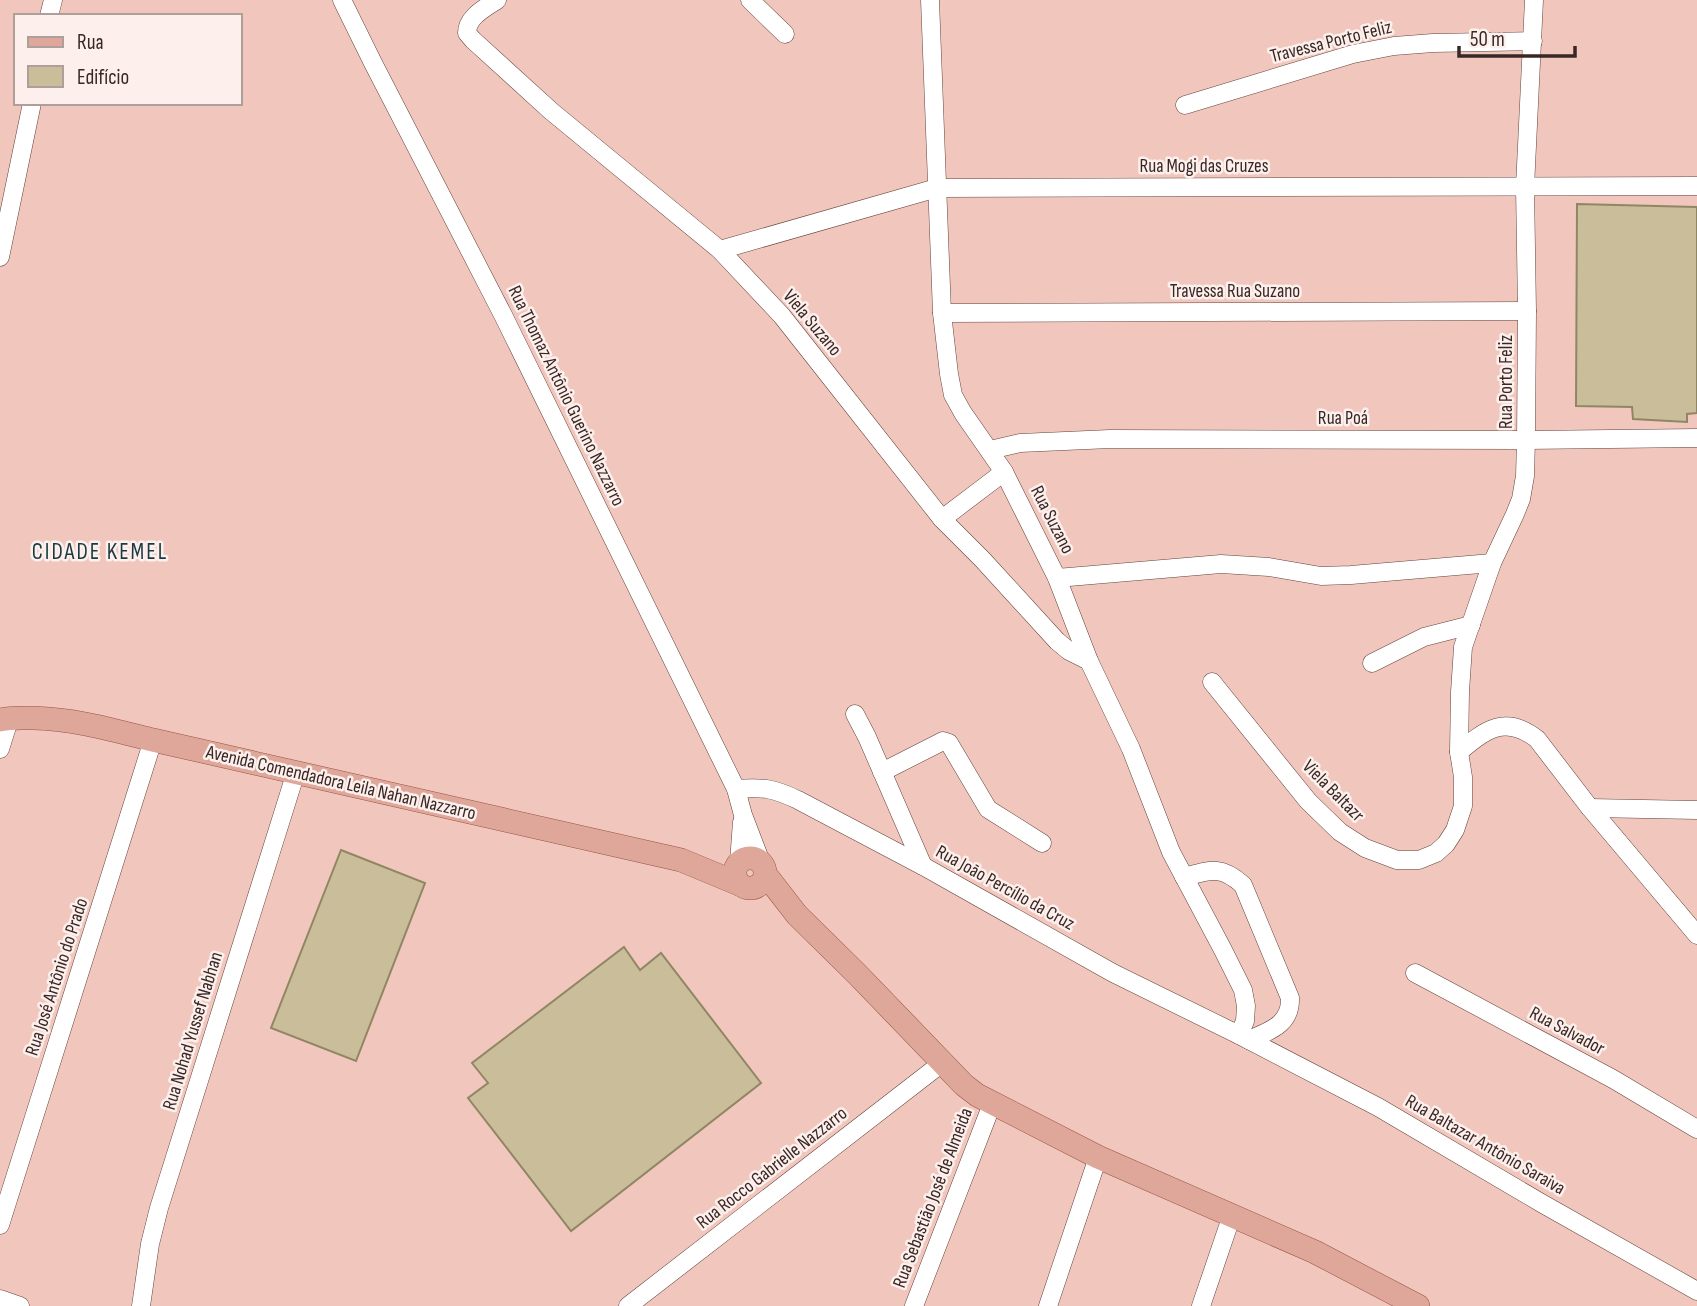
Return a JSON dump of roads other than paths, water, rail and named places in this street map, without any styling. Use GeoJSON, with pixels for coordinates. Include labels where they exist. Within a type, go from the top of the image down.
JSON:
{"type":"FeatureCollection","features":[{"type":"Feature","properties":{"kind":"main road","name":"Avenida Comendadora Leila Nahan Nazzarro"},"geometry":{"type":"LineString","coordinates":[[5,719],[56,719],[92,724],[681,860],[748,872],[779,907],[797,915],[857,974],[964,1085],[992,1104],[1098,1157],[1315,1252],[1418,1306]]}},
{"type":"Feature","properties":{"kind":"street","name":"Rua Thomaz Antônio Guerino Nazzarro"},"geometry":{"type":"LineString","coordinates":[[342,0],[503,315],[736,789],[743,815],[748,872]]}},
{"type":"Feature","properties":{"kind":"street"},"geometry":{"type":"LineString","coordinates":[[750,0],[785,34]]}},
{"type":"Feature","properties":{"kind":"street","name":"Rua Suzano"},"geometry":{"type":"LineString","coordinates":[[930,0],[943,313],[953,395],[1004,472],[1057,578],[1089,661],[1131,749],[1171,852],[1243,990],[1246,1006],[1244,1038]]}},
{"type":"Feature","properties":{"kind":"street","name":"Rua Porto Feliz"},"geometry":{"type":"LineString","coordinates":[[1459,752],[1464,647],[1492,563],[1516,514],[1525,476],[1525,187],[1534,0]]}},
{"type":"Feature","properties":{"kind":"street","name":"Viela Suzano"},"geometry":{"type":"LineString","coordinates":[[485,3],[468,25],[467,33],[473,40],[551,111],[720,250],[782,317],[942,519],[1057,640],[1069,651],[1089,661]]}},
{"type":"Feature","properties":{"kind":"street","name":"Travessa Porto Feliz"},"geometry":{"type":"LineString","coordinates":[[1185,105],[1353,54],[1394,46],[1532,41]]}},
{"type":"Feature","properties":{"kind":"street"},"geometry":{"type":"LineString","coordinates":[[0,257],[32,105]]}},
{"type":"Feature","properties":{"kind":"street","name":"Rua Mogi das Cruzes"},"geometry":{"type":"LineString","coordinates":[[720,250],[937,188],[1697,186]]}},
{"type":"Feature","properties":{"kind":"street","name":"Travessa Rua Suzano"},"geometry":{"type":"LineString","coordinates":[[943,313],[1527,311]]}},
{"type":"Feature","properties":{"kind":"street","name":"Rua Poá"},"geometry":{"type":"LineString","coordinates":[[990,450],[1020,443],[1110,439],[1697,438]]}},
{"type":"Feature","properties":{"kind":"street"},"geometry":{"type":"LineString","coordinates":[[942,519],[1004,472]]}},
{"type":"Feature","properties":{"kind":"street"},"geometry":{"type":"LineString","coordinates":[[1057,578],[1222,564],[1269,567],[1321,576],[1492,563]]}},
{"type":"Feature","properties":{"kind":"street"},"geometry":{"type":"LineString","coordinates":[[1372,663],[1424,637],[1471,625]]}},
{"type":"Feature","properties":{"kind":"street","name":"Viela Baltazr"},"geometry":{"type":"LineString","coordinates":[[1212,682],[1308,801],[1340,832],[1366,848],[1397,860],[1419,860],[1436,853],[1455,830],[1463,806],[1463,776],[1459,752]]}},
{"type":"Feature","properties":{"kind":"street"},"geometry":{"type":"LineString","coordinates":[[855,714],[923,866]]}},
{"type":"Feature","properties":{"kind":"street"},"geometry":{"type":"LineString","coordinates":[[0,749],[5,719]]}},
{"type":"Feature","properties":{"kind":"street"},"geometry":{"type":"LineString","coordinates":[[1459,752],[1489,729],[1503,725],[1527,731],[1537,739],[1590,808],[1697,935]]}},
{"type":"Feature","properties":{"kind":"street","name":"Rua José Antônio do Prado"},"geometry":{"type":"LineString","coordinates":[[0,1225],[153,740]]}},
{"type":"Feature","properties":{"kind":"street"},"geometry":{"type":"LineString","coordinates":[[882,772],[943,741],[949,743],[988,810],[1042,843]]}},
{"type":"Feature","properties":{"kind":"street","name":"Rua Nohad Yussef Nabhan"},"geometry":{"type":"LineString","coordinates":[[141,1306],[150,1244],[159,1208],[296,772]]}},
{"type":"Feature","properties":{"kind":"street","name":"Rua João Percílio da Cruz"},"geometry":{"type":"LineString","coordinates":[[736,789],[763,787],[780,791],[923,866],[1113,973],[1244,1038]]}},
{"type":"Feature","properties":{"kind":"street"},"geometry":{"type":"LineString","coordinates":[[1590,808],[1697,810]]}},
{"type":"Feature","properties":{"kind":"street"},"geometry":{"type":"LineString","coordinates":[[1184,877],[1215,869],[1235,878],[1243,885],[1290,998],[1288,1014],[1283,1022],[1277,1027],[1244,1038]]}},
{"type":"Feature","properties":{"kind":"street","name":"Rua Salvador"},"geometry":{"type":"LineString","coordinates":[[1415,972],[1613,1079],[1697,1129]]}},
{"type":"Feature","properties":{"kind":"street","name":"Rua Baltazar Antônio Saraiva"},"geometry":{"type":"LineString","coordinates":[[1244,1038],[1378,1107],[1697,1291]]}},
{"type":"Feature","properties":{"kind":"street","name":"Rua Rocco Gabrielle Nazzarro"},"geometry":{"type":"LineString","coordinates":[[628,1306],[942,1063]]}},
{"type":"Feature","properties":{"kind":"street","name":"Rua Sebastião José de Almeida"},"geometry":{"type":"LineString","coordinates":[[914,1306],[992,1104]]}},
{"type":"Feature","properties":{"kind":"street"},"geometry":{"type":"LineString","coordinates":[[1048,1306],[1098,1157]]}},
{"type":"Feature","properties":{"kind":"street"},"geometry":{"type":"LineString","coordinates":[[1201,1306],[1231,1214]]}},
{"type":"Feature","properties":{"kind":"street"},"geometry":{"type":"LineString","coordinates":[[0,1299],[20,1306]]}},
{"type":"Feature","properties":{"kind":"district","name":"CIDADE KEMEL"},"geometry":{"type":"Point","coordinates":[100,552]}}]}
